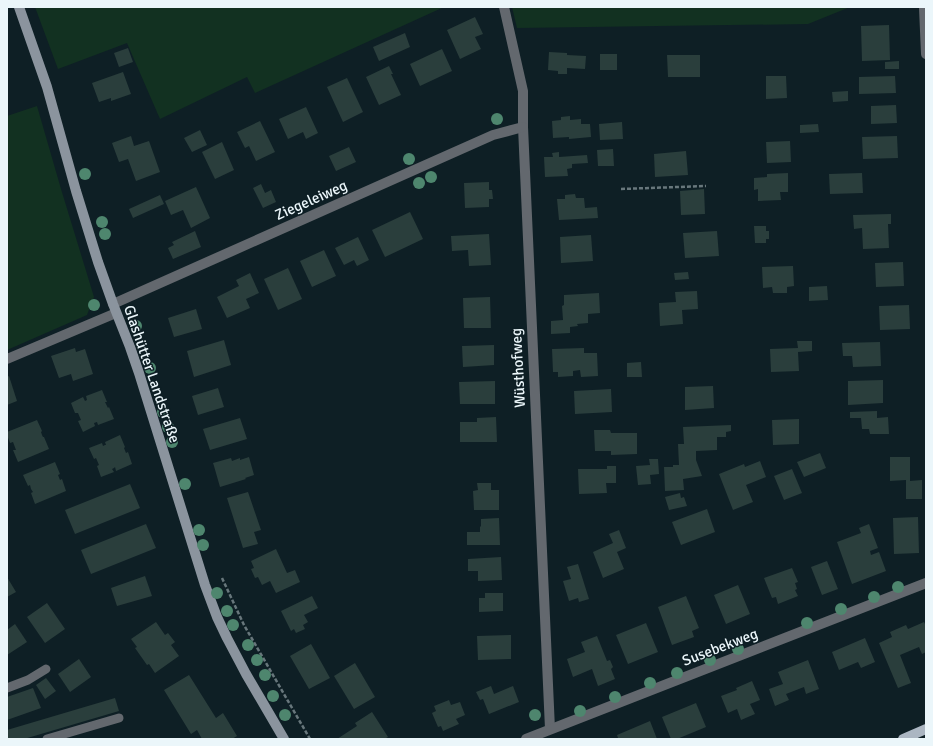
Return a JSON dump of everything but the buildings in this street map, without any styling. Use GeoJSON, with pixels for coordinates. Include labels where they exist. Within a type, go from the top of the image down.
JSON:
{"type":"FeatureCollection","features":[{"type":"Feature","properties":{"kind":"main road"},"geometry":{"type":"LineString","coordinates":[[903,739],[926,730]]}},
{"type":"Feature","properties":{"kind":"street","name":"Glashütter Landstraße"},"geometry":{"type":"LineString","coordinates":[[19,7],[47,87],[76,191],[98,262],[139,373],[216,617],[246,674],[284,739]]}},
{"type":"Feature","properties":{"kind":"street","name":"Wüsthofweg"},"geometry":{"type":"LineString","coordinates":[[504,7],[523,91],[522,127],[550,729]]}},
{"type":"Feature","properties":{"kind":"street"},"geometry":{"type":"LineString","coordinates":[[924,8],[926,54]]}},
{"type":"Feature","properties":{"kind":"street","name":"Ziegeleiweg"},"geometry":{"type":"LineString","coordinates":[[7,359],[493,135],[522,127]]}},
{"type":"Feature","properties":{"kind":"street","name":"Susebekweg"},"geometry":{"type":"LineString","coordinates":[[526,739],[926,583]]}},
{"type":"Feature","properties":{"kind":"lane"},"geometry":{"type":"LineString","coordinates":[[7,688],[28,680],[46,669]]}},
{"type":"Feature","properties":{"kind":"lane"},"geometry":{"type":"LineString","coordinates":[[47,739],[119,718]]}},
{"type":"Feature","properties":{"kind":"path"},"geometry":{"type":"LineString","coordinates":[[621,189],[706,186]]}},
{"type":"Feature","properties":{"kind":"path"},"geometry":{"type":"LineString","coordinates":[[222,578],[244,626],[310,739]]}},
{"type":"Feature","properties":{"kind":"green space"},"geometry":{"type":"Polygon","coordinates":[[[35,7],[444,7],[255,93],[247,77],[160,119],[127,43],[58,69],[35,7]]]}},
{"type":"Feature","properties":{"kind":"green space"},"geometry":{"type":"Polygon","coordinates":[[[512,7],[850,7],[808,24],[517,28],[512,7]]]}},
{"type":"Feature","properties":{"kind":"green space"},"geometry":{"type":"Polygon","coordinates":[[[37,106],[94,297],[87,315],[7,350],[7,116],[37,106]]]}}]}
